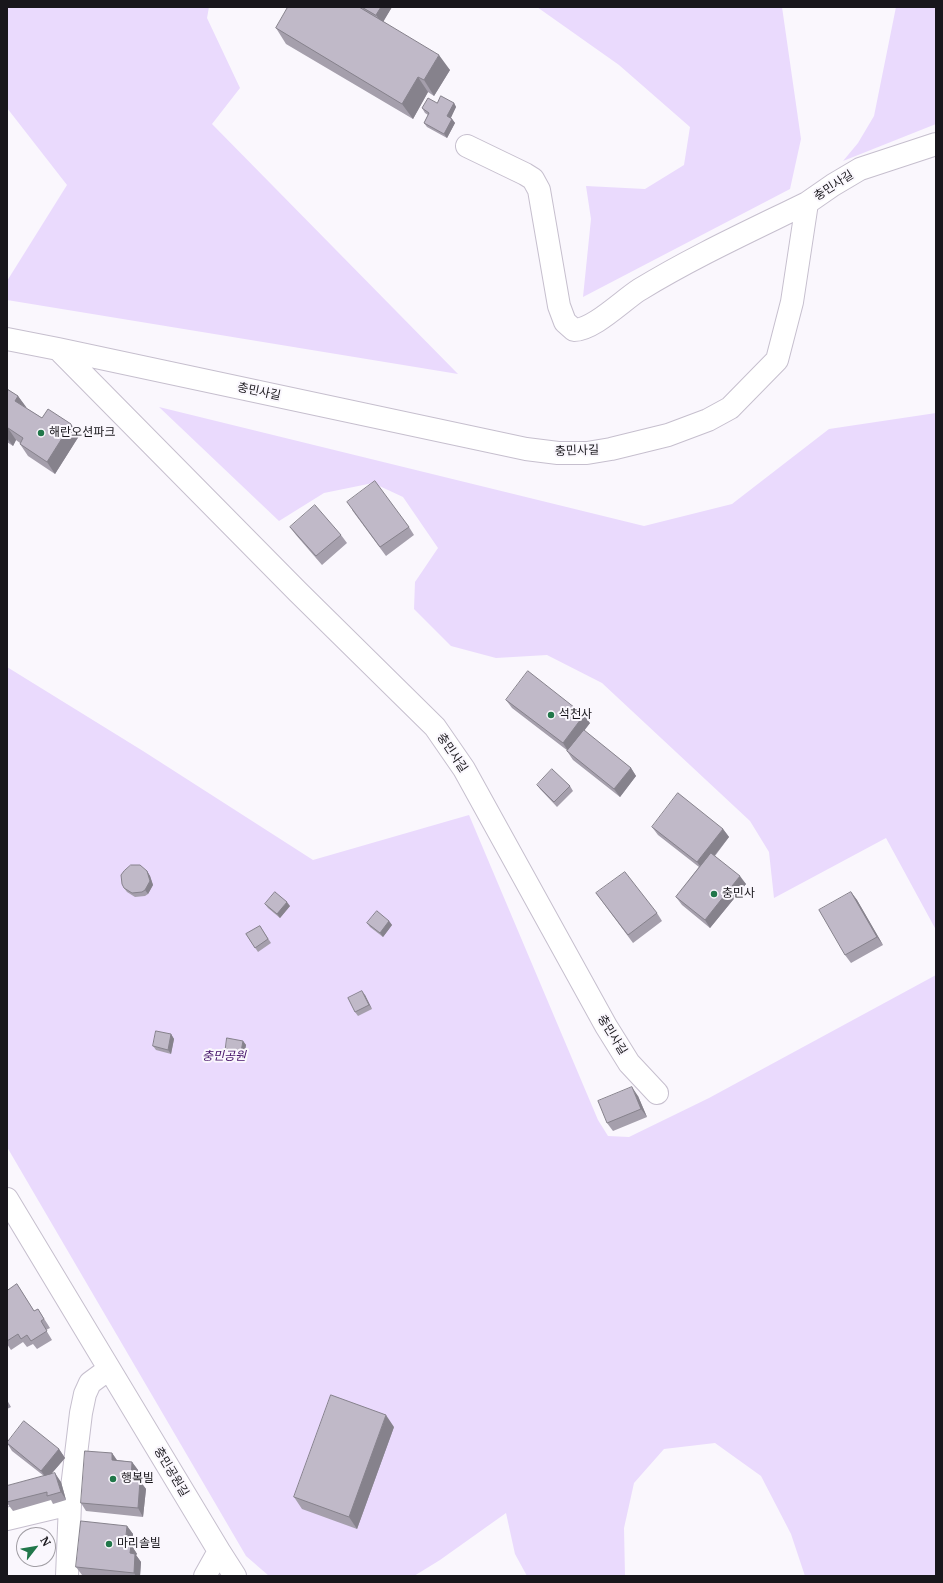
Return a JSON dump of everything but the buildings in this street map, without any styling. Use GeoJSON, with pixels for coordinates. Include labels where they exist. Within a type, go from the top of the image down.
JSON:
{"type":"FeatureCollection","features":[{"type":"Feature","properties":{"kind":"street","name":"충민사길"},"geometry":{"type":"LineString","coordinates":[[7,339],[526,449],[558,454],[587,453],[611,449],[668,435],[713,417],[730,408],[777,360],[792,302],[808,203],[833,185],[860,169],[936,144]]}},
{"type":"Feature","properties":{"kind":"street"},"geometry":{"type":"LineString","coordinates":[[467,146],[525,174],[536,183],[559,306],[565,322],[574,330],[583,329],[594,323],[638,291],[699,255],[808,203]]}},
{"type":"Feature","properties":{"kind":"street","name":"충민사길"},"geometry":{"type":"LineString","coordinates":[[58,349],[434,727],[464,769],[606,1026],[629,1063],[657,1093]]}},
{"type":"Feature","properties":{"kind":"street","name":"충민공원길"},"geometry":{"type":"LineString","coordinates":[[7,1200],[235,1576]]}},
{"type":"Feature","properties":{"kind":"street"},"geometry":{"type":"LineString","coordinates":[[67,1576],[70,1504],[81,1413],[85,1394],[90,1383],[109,1369]]}},
{"type":"Feature","properties":{"kind":"street"},"geometry":{"type":"LineString","coordinates":[[7,1519],[70,1504]]}},
{"type":"Feature","properties":{"kind":"street"},"geometry":{"type":"LineString","coordinates":[[206,1576],[219,1551]]}},
{"type":"Feature","properties":{"kind":"green space"},"geometry":{"type":"Polygon","coordinates":[[[7,7],[209,7],[207,18],[240,88],[212,124],[458,374],[7,300],[7,281],[67,185],[7,108],[7,7]]]}},
{"type":"Feature","properties":{"kind":"green space"},"geometry":{"type":"Polygon","coordinates":[[[537,7],[782,7],[801,139],[790,189],[583,297],[591,219],[586,186],[645,189],[684,165],[690,127],[619,65],[537,7]]]}},
{"type":"Feature","properties":{"kind":"green space"},"geometry":{"type":"Polygon","coordinates":[[[896,7],[936,7],[936,124],[843,161],[858,143],[874,116],[896,7]]]}},
{"type":"Feature","properties":{"kind":"green space"},"geometry":{"type":"Polygon","coordinates":[[[159,407],[644,526],[732,504],[829,429],[936,413],[936,930],[886,838],[774,898],[769,852],[750,821],[602,683],[547,655],[496,658],[451,646],[414,609],[415,582],[438,548],[403,497],[373,483],[324,493],[279,521],[159,407]]]}},
{"type":"Feature","properties":{"kind":"green space","name":"충민공원"},"geometry":{"type":"Polygon","coordinates":[[[7,667],[143,751],[313,860],[469,815],[598,1120],[608,1136],[629,1137],[709,1098],[936,975],[936,1576],[805,1576],[791,1534],[761,1476],[715,1443],[664,1449],[634,1483],[624,1528],[625,1576],[527,1576],[515,1554],[506,1513],[440,1560],[414,1576],[269,1576],[246,1556],[7,1147],[7,667]]]}},
{"type":"Feature","properties":{"kind":"place","name":"해란오션파크"},"geometry":{"type":"Point","coordinates":[41,433]}},
{"type":"Feature","properties":{"kind":"place","name":"석천사"},"geometry":{"type":"Point","coordinates":[551,715]}},
{"type":"Feature","properties":{"kind":"place","name":"충민사"},"geometry":{"type":"Point","coordinates":[714,894]}},
{"type":"Feature","properties":{"kind":"place","name":"행복빌"},"geometry":{"type":"Point","coordinates":[113,1479]}},
{"type":"Feature","properties":{"kind":"place","name":"마리솔빌"},"geometry":{"type":"Point","coordinates":[109,1544]}}]}
